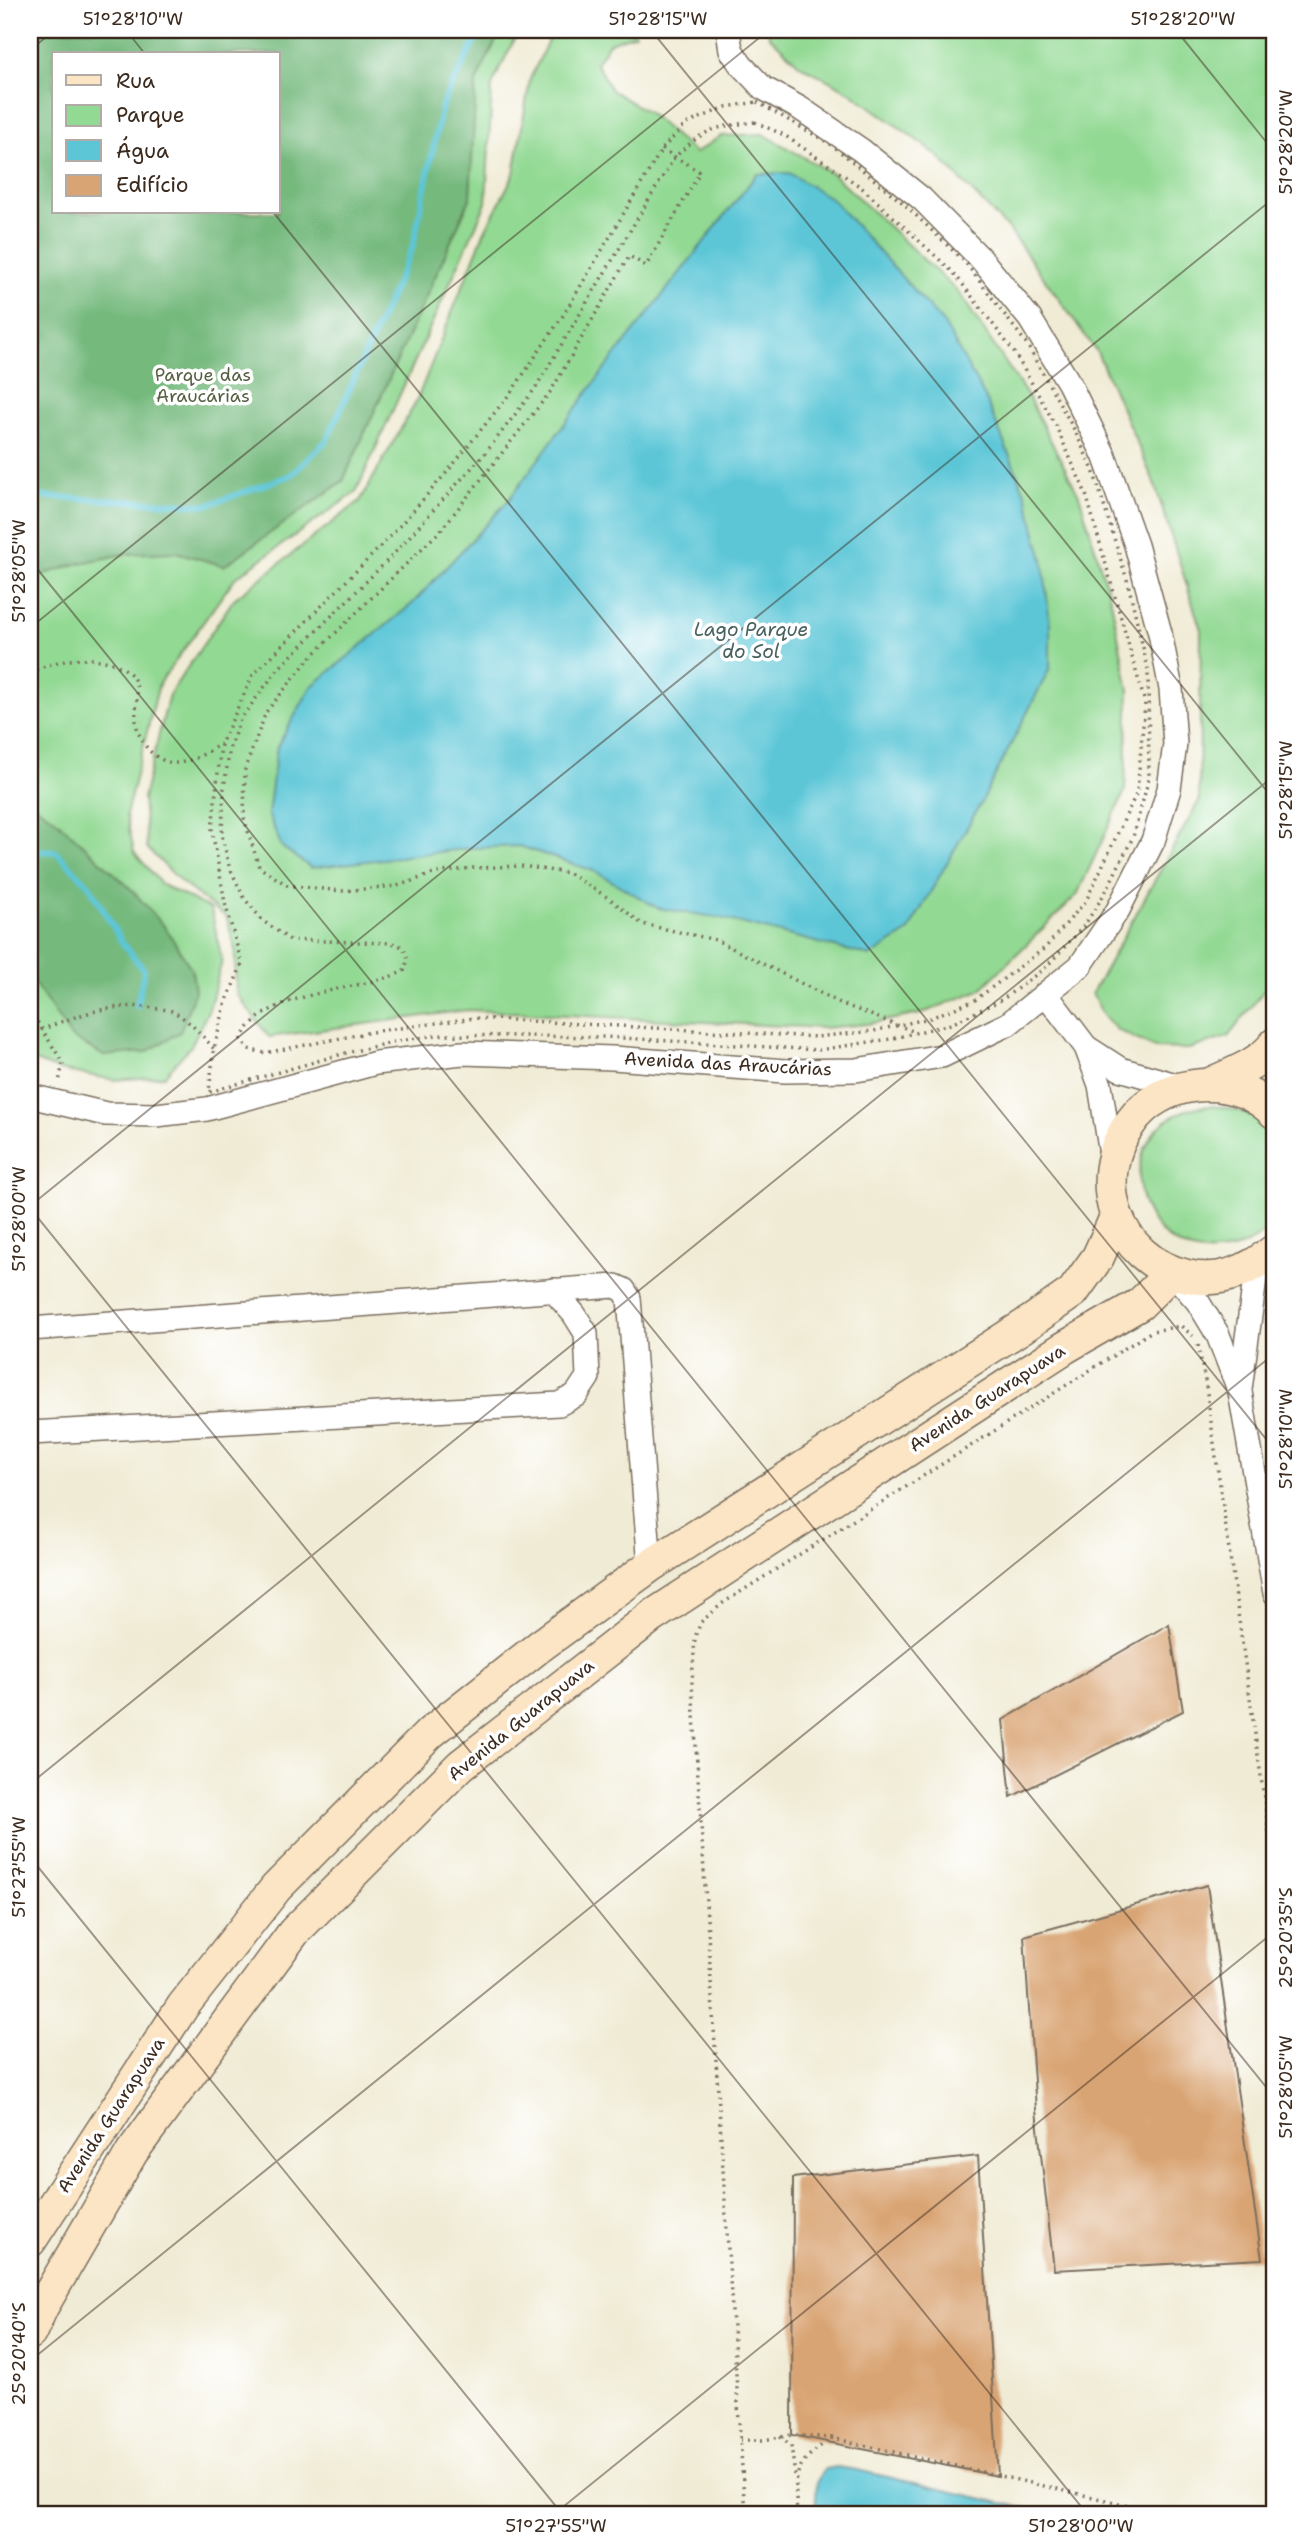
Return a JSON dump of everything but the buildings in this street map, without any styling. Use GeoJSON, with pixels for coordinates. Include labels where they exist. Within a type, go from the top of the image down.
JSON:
{"type":"FeatureCollection","features":[{"type":"Feature","properties":{"kind":"street","name":"Avenida das Araucárias"},"geometry":{"type":"LineString","coordinates":[[30,1096],[106,1114],[156,1115],[207,1109],[376,1063],[462,1053],[612,1058],[785,1071],[856,1070],[942,1056],[1008,1024],[1080,966],[1118,910],[1153,841],[1169,789],[1175,744],[1171,689],[1160,634],[1136,545],[1099,443],[1069,383],[1022,309],[982,260],[922,199],[861,150],[801,109],[763,88],[731,50],[728,30]]}},
{"type":"Feature","properties":{"kind":"street"},"geometry":{"type":"LineString","coordinates":[[1046,994],[1086,1047],[1100,1085],[1112,1161],[1110,1189],[1116,1217],[1129,1240],[1149,1259],[1172,1272],[1199,1278],[1227,1276],[1253,1267],[1275,1250]]}},
{"type":"Feature","properties":{"kind":"street"},"geometry":{"type":"LineString","coordinates":[[1112,1161],[1121,1135],[1137,1114],[1158,1097],[1246,1068],[1268,1054],[1275,1044]]}},
{"type":"Feature","properties":{"kind":"street"},"geometry":{"type":"LineString","coordinates":[[1086,1047],[1120,1069],[1196,1085],[1238,1089],[1264,1102],[1275,1113]]}},
{"type":"Feature","properties":{"kind":"street","name":"Avenida Guarapuava"},"geometry":{"type":"LineString","coordinates":[[30,2241],[183,2006],[276,1888],[430,1733],[540,1646],[650,1566],[1073,1292],[1098,1257],[1116,1217]]}},
{"type":"Feature","properties":{"kind":"street"},"geometry":{"type":"LineString","coordinates":[[1240,1392],[1255,1279],[1275,1250]]}},
{"type":"Feature","properties":{"kind":"street"},"geometry":{"type":"LineString","coordinates":[[1172,1272],[1198,1302],[1218,1335],[1240,1392],[1275,1593]]}},
{"type":"Feature","properties":{"kind":"street","name":"Avenida Guarapuava"},"geometry":{"type":"LineString","coordinates":[[30,2333],[42,2306],[132,2152],[294,1931],[461,1765],[651,1617],[1052,1355],[1140,1304],[1172,1272]]}},
{"type":"Feature","properties":{"kind":"street"},"geometry":{"type":"LineString","coordinates":[[30,1329],[615,1286],[624,1290],[629,1298],[650,1566]]}},
{"type":"Feature","properties":{"kind":"street"},"geometry":{"type":"LineString","coordinates":[[30,1433],[559,1404],[576,1395],[588,1377],[586,1333],[575,1314],[553,1290]]}},
{"type":"Feature","properties":{"kind":"path"},"geometry":{"type":"LineString","coordinates":[[757,102],[832,145],[903,203],[965,262],[1026,343],[1075,431],[1093,470],[1128,583],[1148,669],[1149,778],[1133,837],[1105,893],[1084,926],[1045,968],[1003,999],[951,1024],[890,1039],[818,1050],[606,1037],[437,1035],[393,1041],[209,1092],[214,1049],[225,1005],[242,964],[225,904],[212,831],[221,744],[253,675],[389,538],[448,471],[512,391],[564,314],[662,149],[686,124],[726,107],[757,102]]}},
{"type":"Feature","properties":{"kind":"path"},"geometry":{"type":"LineString","coordinates":[[754,122],[784,135],[861,187],[954,273],[1014,352],[1055,424],[1086,494],[1145,703],[1137,792],[1086,901],[1045,948],[975,1000],[930,1018],[899,1025],[874,1031],[816,1037],[475,1018],[377,1031],[265,1053],[248,1049],[242,1039],[246,1029],[264,1014],[293,1001],[389,979],[404,971],[408,959],[403,947],[391,943],[290,940],[263,921],[244,898],[229,866],[222,835],[224,788],[230,746],[240,720],[278,669],[390,558],[487,451],[534,390],[674,158],[697,135],[724,126],[754,122]]}},
{"type":"Feature","properties":{"kind":"path"},"geometry":{"type":"LineString","coordinates":[[662,149],[700,172],[646,266],[629,256],[551,391],[441,530],[309,659],[265,712],[245,769],[244,818],[259,867],[287,885],[342,891],[397,886],[436,873],[473,867],[521,866],[568,873],[610,899],[642,924],[716,940],[842,1004],[917,1032]]}},
{"type":"Feature","properties":{"kind":"path"},"geometry":{"type":"LineString","coordinates":[[30,673],[38,668],[69,660],[113,662],[128,671],[137,687],[136,722],[139,738],[150,752],[164,762],[185,762],[221,744]]}},
{"type":"Feature","properties":{"kind":"path"},"geometry":{"type":"LineString","coordinates":[[41,1030],[74,1016],[122,1005],[137,1006],[172,1011],[202,1034],[214,1049]]}},
{"type":"Feature","properties":{"kind":"path"},"geometry":{"type":"LineString","coordinates":[[30,1010],[64,1063],[58,1088]]}},
{"type":"Feature","properties":{"kind":"path"},"geometry":{"type":"LineString","coordinates":[[745,2515],[692,1682],[695,1637],[701,1622],[723,1603],[1152,1331],[1181,1326],[1197,1339],[1206,1386],[1275,1876]]}},
{"type":"Feature","properties":{"kind":"path"},"geometry":{"type":"LineString","coordinates":[[740,2440],[763,2440],[792,2435],[832,2438],[1172,2515]]}},
{"type":"Feature","properties":{"kind":"path"},"geometry":{"type":"LineString","coordinates":[[780,2437],[791,2445],[797,2515]]}},
{"type":"Feature","properties":{"kind":"path"},"geometry":{"type":"LineString","coordinates":[[795,2478],[810,2453],[832,2438]]}},
{"type":"Feature","properties":{"kind":"green space","name":"Parque das Araucárias"},"geometry":{"type":"Polygon","coordinates":[[[30,30],[519,30],[492,85],[486,203],[356,492],[235,578],[159,684],[126,815],[134,852],[162,885],[211,909],[222,961],[209,1009],[191,1046],[164,1076],[115,1080],[59,1070],[30,1059],[30,30]]]}},
{"type":"Feature","properties":{"kind":"green space","name":"Parque das Araucárias"},"geometry":{"type":"Polygon","coordinates":[[[30,30],[501,30],[476,82],[470,199],[343,481],[224,566],[176,552],[125,554],[76,564],[30,579],[30,30]]]}},
{"type":"Feature","properties":{"kind":"green space"},"geometry":{"type":"Polygon","coordinates":[[[553,30],[632,30],[635,34],[609,43],[596,63],[611,90],[649,113],[695,153],[721,136],[763,134],[833,174],[959,293],[1027,395],[1079,495],[1111,601],[1129,690],[1125,791],[1077,895],[980,990],[920,1014],[867,1024],[824,1028],[468,1010],[269,1037],[236,993],[235,950],[227,918],[181,882],[147,848],[143,798],[169,695],[234,599],[360,501],[416,402],[484,233],[514,174],[530,79],[553,30]]]}},
{"type":"Feature","properties":{"kind":"green space"},"geometry":{"type":"Polygon","coordinates":[[[768,30],[1275,30],[1275,976],[1228,1037],[1189,1049],[1155,1048],[1117,1030],[1102,1014],[1092,993],[1199,801],[1201,630],[1154,482],[1097,352],[1010,231],[936,154],[850,92],[800,65],[769,36],[768,30]]]}},
{"type":"Feature","properties":{"kind":"green space"},"geometry":{"type":"Polygon","coordinates":[[[30,802],[55,819],[130,888],[165,927],[192,970],[195,991],[180,1032],[146,1052],[104,1056],[71,1037],[30,977],[30,802]]]}},
{"type":"Feature","properties":{"kind":"green space"},"geometry":{"type":"Polygon","coordinates":[[[1205,1106],[1235,1110],[1255,1118],[1270,1131],[1276,1145],[1275,1217],[1267,1229],[1256,1238],[1229,1250],[1199,1251],[1174,1242],[1155,1224],[1143,1201],[1139,1175],[1144,1150],[1159,1128],[1184,1111],[1205,1106]]]}},
{"type":"Feature","properties":{"kind":"water","name":"Lago Parque do Sol"},"geometry":{"type":"Polygon","coordinates":[[[789,173],[832,199],[944,324],[985,397],[1026,495],[1043,560],[1050,626],[1050,668],[982,801],[908,932],[870,956],[721,918],[658,908],[594,871],[519,846],[471,848],[311,868],[282,847],[268,814],[277,747],[311,687],[412,604],[507,502],[604,370],[757,174],[789,173]]]}},
{"type":"Feature","properties":{"kind":"water"},"geometry":{"type":"Polygon","coordinates":[[[837,2467],[1055,2515],[815,2515],[817,2481],[825,2469],[837,2467]]]}},
{"type":"Feature","properties":{"kind":"waterway"},"geometry":{"type":"LineString","coordinates":[[30,496],[208,505],[291,475],[327,440],[413,246],[442,105],[481,30]]}},
{"type":"Feature","properties":{"kind":"waterway"},"geometry":{"type":"LineString","coordinates":[[30,851],[56,852],[89,885],[123,944],[144,970],[137,1006]]}}]}
